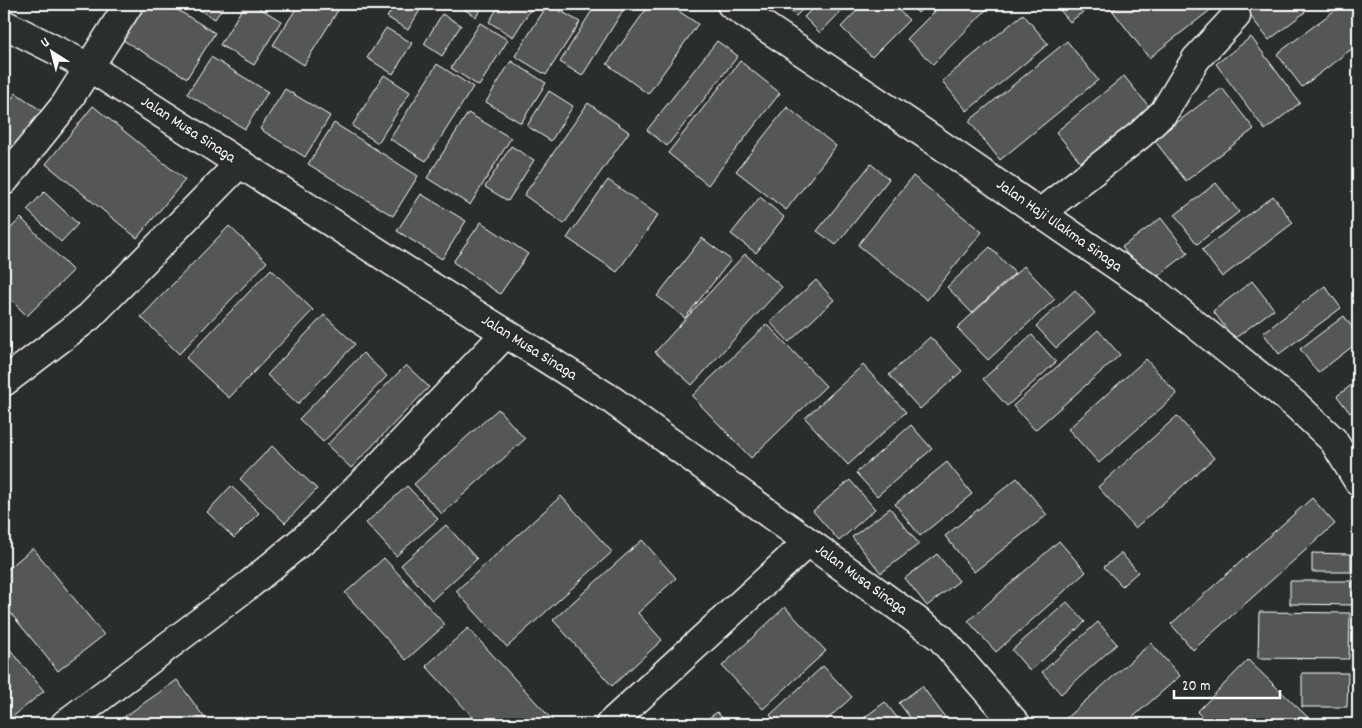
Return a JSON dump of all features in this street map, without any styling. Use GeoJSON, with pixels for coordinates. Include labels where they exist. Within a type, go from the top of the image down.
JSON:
{"type":"FeatureCollection","features":[{"type":"Feature","properties":{"kind":"street"},"geometry":{"type":"LineString","coordinates":[[4,181],[65,105],[129,4]]}},
{"type":"Feature","properties":{"kind":"street","name":"Jalan Haji Ulakma Sinaga"},"geometry":{"type":"LineString","coordinates":[[731,4],[906,121],[1155,292],[1297,406],[1333,440],[1358,481]]}},
{"type":"Feature","properties":{"kind":"street"},"geometry":{"type":"LineString","coordinates":[[1040,213],[1141,134],[1164,112],[1196,59],[1236,16]]}},
{"type":"Feature","properties":{"kind":"street","name":"Jalan Musa Sinaga"},"geometry":{"type":"LineString","coordinates":[[4,24],[89,67],[612,400],[941,638],[1016,724]]}},
{"type":"Feature","properties":{"kind":"street"},"geometry":{"type":"LineString","coordinates":[[4,382],[89,317],[240,163]]}},
{"type":"Feature","properties":{"kind":"street"},"geometry":{"type":"LineString","coordinates":[[65,724],[250,584],[316,529],[374,472],[506,333]]}},
{"type":"Feature","properties":{"kind":"street"},"geometry":{"type":"LineString","coordinates":[[610,724],[808,542]]}},
{"type":"Feature","properties":{"kind":"building"},"geometry":{"type":"Polygon","coordinates":[[[136,4],[168,4],[215,33],[187,78],[116,36],[136,4]]]}},
{"type":"Feature","properties":{"kind":"building"},"geometry":{"type":"Polygon","coordinates":[[[190,4],[225,4],[215,19],[190,4]]]}},
{"type":"Feature","properties":{"kind":"building"},"geometry":{"type":"Polygon","coordinates":[[[245,4],[253,4],[281,21],[254,65],[220,45],[245,4]]]}},
{"type":"Feature","properties":{"kind":"building"},"geometry":{"type":"Polygon","coordinates":[[[276,4],[288,4],[285,9],[276,4]]]}},
{"type":"Feature","properties":{"kind":"building"},"geometry":{"type":"Polygon","coordinates":[[[299,4],[342,4],[304,65],[273,45],[299,4]]]}},
{"type":"Feature","properties":{"kind":"building"},"geometry":{"type":"Polygon","coordinates":[[[396,4],[423,5],[408,30],[387,17],[396,4]]]}},
{"type":"Feature","properties":{"kind":"building"},"geometry":{"type":"Polygon","coordinates":[[[456,4],[484,4],[476,17],[456,4]]]}},
{"type":"Feature","properties":{"kind":"building"},"geometry":{"type":"Polygon","coordinates":[[[500,4],[534,4],[513,37],[489,22],[500,4]]]}},
{"type":"Feature","properties":{"kind":"building"},"geometry":{"type":"Polygon","coordinates":[[[548,4],[580,22],[546,75],[515,56],[548,4]]]}},
{"type":"Feature","properties":{"kind":"building"},"geometry":{"type":"Polygon","coordinates":[[[596,4],[627,4],[582,76],[560,62],[596,4]]]}},
{"type":"Feature","properties":{"kind":"building"},"geometry":{"type":"Polygon","coordinates":[[[650,4],[668,4],[698,24],[648,94],[607,64],[650,4]]]}},
{"type":"Feature","properties":{"kind":"building"},"geometry":{"type":"Polygon","coordinates":[[[783,4],[808,4],[796,16],[783,4]]]}},
{"type":"Feature","properties":{"kind":"building"},"geometry":{"type":"Polygon","coordinates":[[[817,4],[848,4],[820,33],[804,17],[817,4]]]}},
{"type":"Feature","properties":{"kind":"building"},"geometry":{"type":"Polygon","coordinates":[[[863,4],[892,4],[909,20],[872,57],[841,27],[863,4]]]}},
{"type":"Feature","properties":{"kind":"building"},"geometry":{"type":"Polygon","coordinates":[[[909,4],[927,4],[918,13],[909,4]]]}},
{"type":"Feature","properties":{"kind":"building"},"geometry":{"type":"Polygon","coordinates":[[[942,4],[991,5],[933,64],[907,39],[942,4]]]}},
{"type":"Feature","properties":{"kind":"building"},"geometry":{"type":"Polygon","coordinates":[[[1055,4],[1093,4],[1070,22],[1055,4]]]}},
{"type":"Feature","properties":{"kind":"building"},"geometry":{"type":"Polygon","coordinates":[[[1121,4],[1218,4],[1149,58],[1112,10],[1121,4]]]}},
{"type":"Feature","properties":{"kind":"building"},"geometry":{"type":"Polygon","coordinates":[[[1241,4],[1298,4],[1305,12],[1269,40],[1241,4]]]}},
{"type":"Feature","properties":{"kind":"building"},"geometry":{"type":"Polygon","coordinates":[[[1343,4],[1358,4],[1358,44],[1302,87],[1277,54],[1343,4]]]}},
{"type":"Feature","properties":{"kind":"building"},"geometry":{"type":"Polygon","coordinates":[[[442,14],[461,25],[442,56],[424,44],[442,14]]]}},
{"type":"Feature","properties":{"kind":"building"},"geometry":{"type":"Polygon","coordinates":[[[1023,14],[1048,44],[967,111],[942,81],[1023,14]]]}},
{"type":"Feature","properties":{"kind":"building"},"geometry":{"type":"Polygon","coordinates":[[[480,23],[508,40],[479,86],[451,68],[480,23]]]}},
{"type":"Feature","properties":{"kind":"building"},"geometry":{"type":"Polygon","coordinates":[[[386,28],[412,43],[393,74],[367,58],[386,28]]]}},
{"type":"Feature","properties":{"kind":"building"},"geometry":{"type":"Polygon","coordinates":[[[1251,37],[1300,103],[1265,130],[1216,64],[1251,37]]]}},
{"type":"Feature","properties":{"kind":"building"},"geometry":{"type":"Polygon","coordinates":[[[717,41],[738,56],[667,146],[647,130],[717,41]]]}},
{"type":"Feature","properties":{"kind":"building"},"geometry":{"type":"Polygon","coordinates":[[[1067,41],[1098,80],[1000,160],[969,121],[1067,41]]]}},
{"type":"Feature","properties":{"kind":"building"},"geometry":{"type":"Polygon","coordinates":[[[211,57],[268,92],[245,129],[187,94],[211,57]]]}},
{"type":"Feature","properties":{"kind":"building"},"geometry":{"type":"Polygon","coordinates":[[[511,61],[546,83],[521,123],[486,102],[511,61]]]}},
{"type":"Feature","properties":{"kind":"building"},"geometry":{"type":"Polygon","coordinates":[[[740,61],[780,93],[708,185],[668,153],[740,61]]]}},
{"type":"Feature","properties":{"kind":"building"},"geometry":{"type":"Polygon","coordinates":[[[437,64],[473,87],[426,161],[390,139],[437,64]]]}},
{"type":"Feature","properties":{"kind":"building"},"geometry":{"type":"Polygon","coordinates":[[[384,75],[410,92],[378,143],[352,126],[384,75]]]}},
{"type":"Feature","properties":{"kind":"building"},"geometry":{"type":"Polygon","coordinates":[[[1124,76],[1151,109],[1083,165],[1056,132],[1124,76]]]}},
{"type":"Feature","properties":{"kind":"building"},"geometry":{"type":"Polygon","coordinates":[[[1222,88],[1254,129],[1186,181],[1154,140],[1222,88]]]}},
{"type":"Feature","properties":{"kind":"building"},"geometry":{"type":"Polygon","coordinates":[[[285,89],[330,116],[305,157],[260,129],[285,89]]]}},
{"type":"Feature","properties":{"kind":"building"},"geometry":{"type":"Polygon","coordinates":[[[549,91],[573,106],[551,141],[527,126],[549,91]]]}},
{"type":"Feature","properties":{"kind":"building"},"geometry":{"type":"Polygon","coordinates":[[[16,93],[46,114],[4,169],[4,109],[16,93]]]}},
{"type":"Feature","properties":{"kind":"building"},"geometry":{"type":"Polygon","coordinates":[[[588,103],[629,132],[564,224],[524,195],[588,103]]]}},
{"type":"Feature","properties":{"kind":"building"},"geometry":{"type":"Polygon","coordinates":[[[93,106],[185,180],[137,238],[46,164],[93,106]]]}},
{"type":"Feature","properties":{"kind":"building"},"geometry":{"type":"Polygon","coordinates":[[[787,107],[836,146],[786,210],[736,171],[787,107]]]}},
{"type":"Feature","properties":{"kind":"building"},"geometry":{"type":"Polygon","coordinates":[[[468,113],[511,138],[470,205],[427,178],[468,113]]]}},
{"type":"Feature","properties":{"kind":"building"},"geometry":{"type":"Polygon","coordinates":[[[334,123],[418,176],[393,216],[308,164],[334,123]]]}},
{"type":"Feature","properties":{"kind":"building"},"geometry":{"type":"Polygon","coordinates":[[[511,146],[534,160],[508,201],[485,187],[511,146]]]}},
{"type":"Feature","properties":{"kind":"building"},"geometry":{"type":"Polygon","coordinates":[[[871,164],[889,179],[836,245],[817,231],[871,164]]]}},
{"type":"Feature","properties":{"kind":"building"},"geometry":{"type":"Polygon","coordinates":[[[913,176],[982,232],[927,300],[858,245],[913,176]]]}},
{"type":"Feature","properties":{"kind":"building"},"geometry":{"type":"Polygon","coordinates":[[[608,180],[658,215],[617,272],[567,238],[608,180]]]}},
{"type":"Feature","properties":{"kind":"building"},"geometry":{"type":"Polygon","coordinates":[[[1216,183],[1239,212],[1197,244],[1175,215],[1216,183]]]}},
{"type":"Feature","properties":{"kind":"building"},"geometry":{"type":"Polygon","coordinates":[[[44,192],[78,224],[61,242],[27,210],[44,192]]]}},
{"type":"Feature","properties":{"kind":"building"},"geometry":{"type":"Polygon","coordinates":[[[421,194],[466,221],[442,259],[397,231],[421,194]]]}},
{"type":"Feature","properties":{"kind":"building"},"geometry":{"type":"Polygon","coordinates":[[[1273,196],[1293,223],[1222,277],[1202,250],[1273,196]]]}},
{"type":"Feature","properties":{"kind":"building"},"geometry":{"type":"Polygon","coordinates":[[[760,197],[784,217],[756,253],[731,234],[760,197]]]}},
{"type":"Feature","properties":{"kind":"building"},"geometry":{"type":"Polygon","coordinates":[[[21,218],[73,271],[27,316],[4,293],[4,235],[21,218]]]}},
{"type":"Feature","properties":{"kind":"building"},"geometry":{"type":"Polygon","coordinates":[[[1161,218],[1188,253],[1149,283],[1122,247],[1161,218]]]}},
{"type":"Feature","properties":{"kind":"building"},"geometry":{"type":"Polygon","coordinates":[[[481,222],[528,254],[500,294],[453,262],[481,222]]]}},
{"type":"Feature","properties":{"kind":"building"},"geometry":{"type":"Polygon","coordinates":[[[229,226],[267,262],[179,354],[141,317],[229,226]]]}},
{"type":"Feature","properties":{"kind":"building"},"geometry":{"type":"Polygon","coordinates":[[[702,238],[731,260],[685,318],[657,296],[702,238]]]}},
{"type":"Feature","properties":{"kind":"building"},"geometry":{"type":"Polygon","coordinates":[[[990,247],[1015,273],[972,313],[947,287],[990,247]]]}},
{"type":"Feature","properties":{"kind":"building"},"geometry":{"type":"Polygon","coordinates":[[[745,254],[782,287],[692,385],[655,352],[745,254]]]}},
{"type":"Feature","properties":{"kind":"building"},"geometry":{"type":"Polygon","coordinates":[[[1024,266],[1055,299],[988,360],[957,328],[1024,266]]]}},
{"type":"Feature","properties":{"kind":"building"},"geometry":{"type":"Polygon","coordinates":[[[271,269],[313,310],[229,398],[186,358],[271,269]]]}},
{"type":"Feature","properties":{"kind":"building"},"geometry":{"type":"Polygon","coordinates":[[[816,280],[834,300],[789,342],[770,322],[816,280]]]}},
{"type":"Feature","properties":{"kind":"building"},"geometry":{"type":"Polygon","coordinates":[[[1252,281],[1274,309],[1234,339],[1213,311],[1252,281]]]}},
{"type":"Feature","properties":{"kind":"building"},"geometry":{"type":"Polygon","coordinates":[[[1325,286],[1341,308],[1279,354],[1263,333],[1325,286]]]}},
{"type":"Feature","properties":{"kind":"building"},"geometry":{"type":"Polygon","coordinates":[[[1075,290],[1095,313],[1056,348],[1036,326],[1075,290]]]}},
{"type":"Feature","properties":{"kind":"building"},"geometry":{"type":"Polygon","coordinates":[[[324,315],[355,344],[298,404],[267,375],[324,315]]]}},
{"type":"Feature","properties":{"kind":"building"},"geometry":{"type":"Polygon","coordinates":[[[1344,316],[1358,335],[1358,342],[1318,373],[1300,349],[1344,316]]]}},
{"type":"Feature","properties":{"kind":"building"},"geometry":{"type":"Polygon","coordinates":[[[767,324],[826,386],[751,458],[692,396],[767,324]]]}},
{"type":"Feature","properties":{"kind":"building"},"geometry":{"type":"Polygon","coordinates":[[[1098,330],[1120,355],[1035,430],[1013,406],[1098,330]]]}},
{"type":"Feature","properties":{"kind":"building"},"geometry":{"type":"Polygon","coordinates":[[[1032,335],[1056,362],[1007,406],[983,379],[1032,335]]]}},
{"type":"Feature","properties":{"kind":"building"},"geometry":{"type":"Polygon","coordinates":[[[930,337],[962,371],[920,409],[889,375],[930,337]]]}},
{"type":"Feature","properties":{"kind":"building"},"geometry":{"type":"Polygon","coordinates":[[[363,353],[387,376],[323,442],[299,419],[363,353]]]}},
{"type":"Feature","properties":{"kind":"building"},"geometry":{"type":"Polygon","coordinates":[[[1146,359],[1177,394],[1099,463],[1068,429],[1146,359]]]}},
{"type":"Feature","properties":{"kind":"building"},"geometry":{"type":"Polygon","coordinates":[[[406,365],[429,387],[351,468],[327,445],[406,365]]]}},
{"type":"Feature","properties":{"kind":"building"},"geometry":{"type":"Polygon","coordinates":[[[863,365],[906,412],[848,465],[805,418],[863,365]]]}},
{"type":"Feature","properties":{"kind":"building"},"geometry":{"type":"Polygon","coordinates":[[[1358,380],[1358,407],[1350,413],[1337,396],[1358,380]]]}},
{"type":"Feature","properties":{"kind":"building"},"geometry":{"type":"Polygon","coordinates":[[[498,409],[525,439],[442,514],[414,484],[498,409]]]}},
{"type":"Feature","properties":{"kind":"building"},"geometry":{"type":"Polygon","coordinates":[[[1358,413],[1358,426],[1352,418],[1358,413]]]}},
{"type":"Feature","properties":{"kind":"building"},"geometry":{"type":"Polygon","coordinates":[[[1177,416],[1214,458],[1135,528],[1098,487],[1177,416]]]}},
{"type":"Feature","properties":{"kind":"building"},"geometry":{"type":"Polygon","coordinates":[[[911,425],[932,449],[877,496],[856,473],[911,425]]]}},
{"type":"Feature","properties":{"kind":"building"},"geometry":{"type":"Polygon","coordinates":[[[272,446],[317,489],[285,523],[240,479],[272,446]]]}},
{"type":"Feature","properties":{"kind":"building"},"geometry":{"type":"Polygon","coordinates":[[[947,462],[972,494],[920,536],[895,504],[947,462]]]}},
{"type":"Feature","properties":{"kind":"building"},"geometry":{"type":"Polygon","coordinates":[[[1017,478],[1047,515],[974,572],[945,536],[1017,478]]]}},
{"type":"Feature","properties":{"kind":"building"},"geometry":{"type":"Polygon","coordinates":[[[850,480],[875,509],[839,541],[813,511],[850,480]]]}},
{"type":"Feature","properties":{"kind":"building"},"geometry":{"type":"Polygon","coordinates":[[[231,486],[259,513],[234,538],[207,512],[231,486]]]}},
{"type":"Feature","properties":{"kind":"building"},"geometry":{"type":"Polygon","coordinates":[[[407,486],[438,519],[396,556],[366,523],[407,486]]]}},
{"type":"Feature","properties":{"kind":"building"},"geometry":{"type":"Polygon","coordinates":[[[561,496],[612,552],[507,647],[456,591],[561,496]]]}},
{"type":"Feature","properties":{"kind":"building"},"geometry":{"type":"Polygon","coordinates":[[[1312,498],[1335,524],[1193,650],[1171,624],[1312,498]]]}},
{"type":"Feature","properties":{"kind":"building"},"geometry":{"type":"Polygon","coordinates":[[[890,508],[919,544],[881,573],[852,537],[890,508]]]}},
{"type":"Feature","properties":{"kind":"building"},"geometry":{"type":"Polygon","coordinates":[[[446,525],[477,559],[432,600],[401,565],[446,525]]]}},
{"type":"Feature","properties":{"kind":"building"},"geometry":{"type":"Polygon","coordinates":[[[642,540],[676,578],[638,613],[662,640],[612,686],[553,620],[642,540]]]}},
{"type":"Feature","properties":{"kind":"building"},"geometry":{"type":"Polygon","coordinates":[[[1059,541],[1086,572],[996,652],[968,621],[1059,541]]]}},
{"type":"Feature","properties":{"kind":"building"},"geometry":{"type":"Polygon","coordinates":[[[33,548],[104,635],[58,671],[4,605],[4,572],[33,548]]]}},
{"type":"Feature","properties":{"kind":"building"},"geometry":{"type":"Polygon","coordinates":[[[1121,553],[1138,572],[1122,586],[1104,567],[1121,553]]]}},
{"type":"Feature","properties":{"kind":"building"},"geometry":{"type":"Polygon","coordinates":[[[1312,553],[1351,554],[1351,572],[1312,572],[1312,553]]]}},
{"type":"Feature","properties":{"kind":"building"},"geometry":{"type":"Polygon","coordinates":[[[937,554],[959,581],[927,606],[905,578],[937,554]]]}},
{"type":"Feature","properties":{"kind":"building"},"geometry":{"type":"Polygon","coordinates":[[[384,558],[445,625],[406,660],[345,593],[384,558]]]}},
{"type":"Feature","properties":{"kind":"building"},"geometry":{"type":"Polygon","coordinates":[[[1290,581],[1354,581],[1354,605],[1290,604],[1290,581]]]}},
{"type":"Feature","properties":{"kind":"building"},"geometry":{"type":"Polygon","coordinates":[[[1067,602],[1085,622],[1030,671],[1012,650],[1067,602]]]}},
{"type":"Feature","properties":{"kind":"building"},"geometry":{"type":"Polygon","coordinates":[[[785,607],[826,651],[763,709],[722,666],[785,607]]]}},
{"type":"Feature","properties":{"kind":"building"},"geometry":{"type":"Polygon","coordinates":[[[1259,612],[1350,613],[1349,659],[1258,658],[1259,612]]]}},
{"type":"Feature","properties":{"kind":"building"},"geometry":{"type":"Polygon","coordinates":[[[1098,622],[1117,644],[1061,694],[1042,672],[1098,622]]]}},
{"type":"Feature","properties":{"kind":"building"},"geometry":{"type":"Polygon","coordinates":[[[468,628],[556,724],[479,724],[426,666],[468,628]]]}},
{"type":"Feature","properties":{"kind":"building"},"geometry":{"type":"Polygon","coordinates":[[[4,642],[44,691],[4,724],[4,642]]]}},
{"type":"Feature","properties":{"kind":"building"},"geometry":{"type":"Polygon","coordinates":[[[1151,643],[1180,676],[1125,724],[1069,724],[1065,719],[1151,643]]]}},
{"type":"Feature","properties":{"kind":"building"},"geometry":{"type":"Polygon","coordinates":[[[1248,660],[1315,724],[1210,724],[1197,712],[1248,660]]]}},
{"type":"Feature","properties":{"kind":"building"},"geometry":{"type":"Polygon","coordinates":[[[823,666],[852,697],[822,724],[778,724],[770,715],[823,666]]]}},
{"type":"Feature","properties":{"kind":"building"},"geometry":{"type":"Polygon","coordinates":[[[1302,673],[1348,673],[1347,707],[1302,707],[1302,673]]]}},
{"type":"Feature","properties":{"kind":"building"},"geometry":{"type":"Polygon","coordinates":[[[177,680],[209,724],[114,724],[177,680]]]}},
{"type":"Feature","properties":{"kind":"building"},"geometry":{"type":"Polygon","coordinates":[[[922,686],[950,724],[915,724],[899,703],[922,686]]]}},
{"type":"Feature","properties":{"kind":"building"},"geometry":{"type":"Polygon","coordinates":[[[885,702],[902,724],[856,724],[885,702]]]}},
{"type":"Feature","properties":{"kind":"building"},"geometry":{"type":"Polygon","coordinates":[[[717,712],[727,724],[701,724],[717,712]]]}},
{"type":"Feature","properties":{"kind":"building"},"geometry":{"type":"Polygon","coordinates":[[[768,719],[773,724],[762,724],[768,719]]]}}]}
